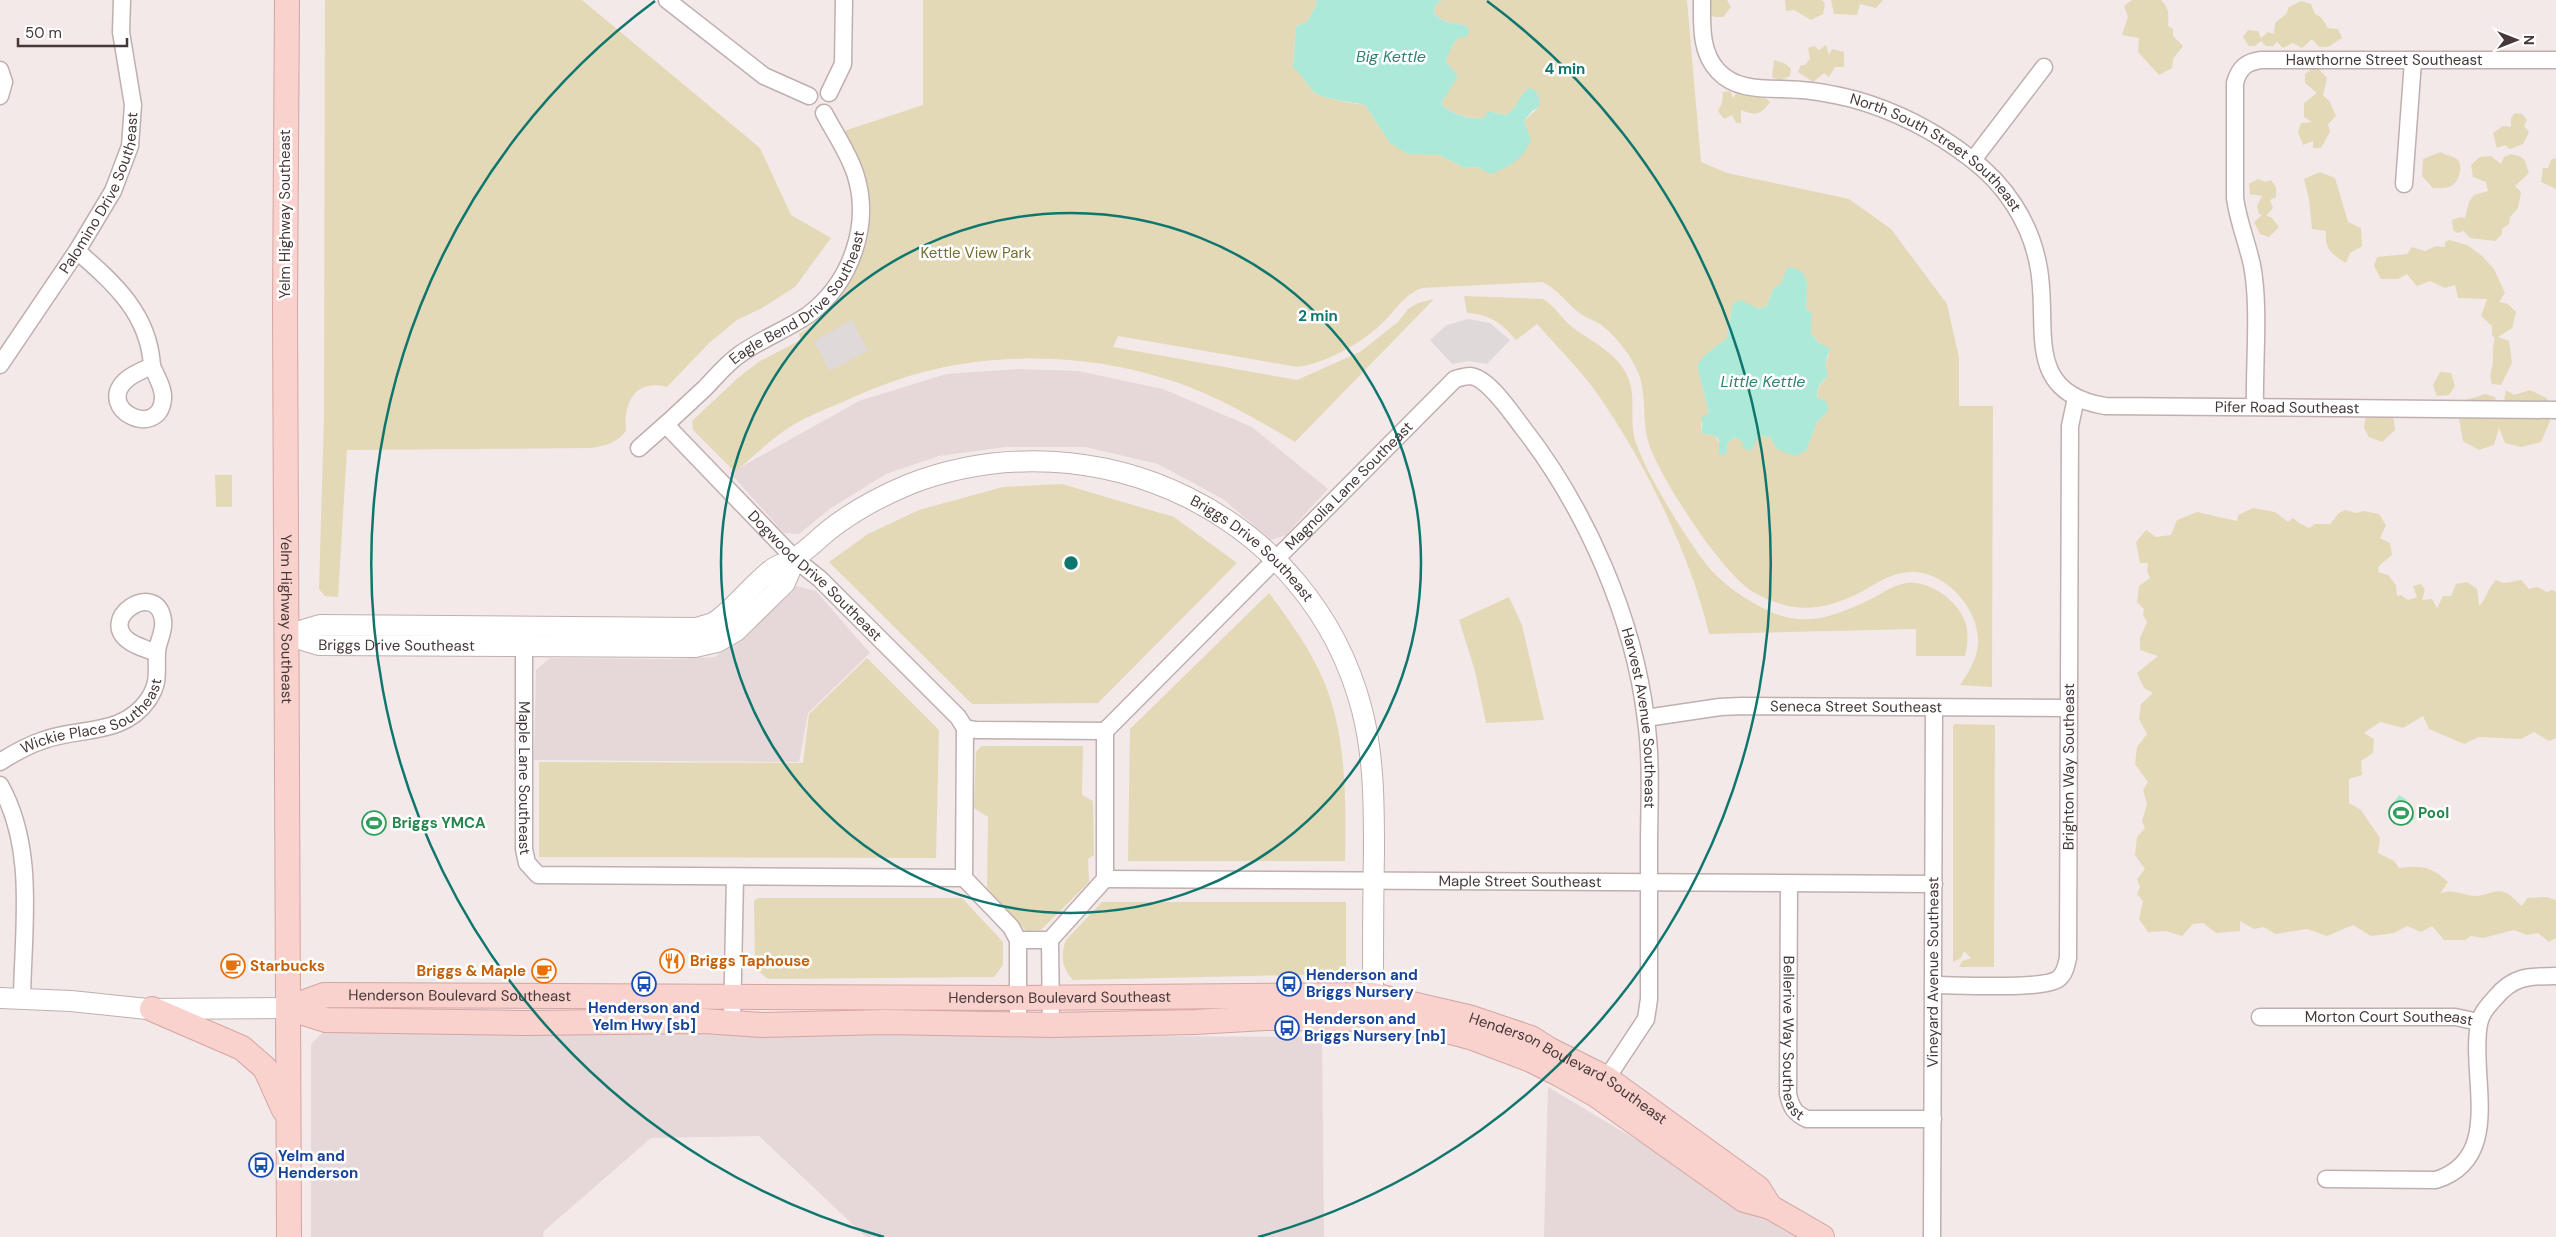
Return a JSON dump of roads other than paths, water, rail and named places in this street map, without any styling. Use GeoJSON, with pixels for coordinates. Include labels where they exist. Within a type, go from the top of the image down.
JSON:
{"type":"FeatureCollection","features":[{"type":"Feature","properties":{"kind":"main road","name":"Yelm Highway Southeast"},"geometry":{"type":"LineString","coordinates":[[287,0],[285,296],[289,1237]]}},
{"type":"Feature","properties":{"kind":"main road","name":"Henderson Boulevard Southeast"},"geometry":{"type":"LineString","coordinates":[[288,1008],[324,995],[554,998],[733,996],[1017,998],[1373,995],[1472,1018],[1531,1038],[1601,1087],[1744,1200],[1770,1207],[1822,1237]]}},
{"type":"Feature","properties":{"kind":"main road","name":"Henderson Boulevard Southeast"},"geometry":{"type":"LineString","coordinates":[[288,1008],[326,1020],[524,1023],[704,1020],[761,1025],[885,1022],[1051,1025],[1195,1022],[1265,1018],[1369,1018],[1443,1030],[1473,1038],[1601,1087]]}},
{"type":"Feature","properties":{"kind":"main road"},"geometry":{"type":"LineString","coordinates":[[152,1009],[242,1048],[265,1068],[287,1118]]}},
{"type":"Feature","properties":{"kind":"street","name":"Palomino Drive Southeast"},"geometry":{"type":"LineString","coordinates":[[0,366],[113,191],[130,146],[133,104],[121,32],[122,0]]}},
{"type":"Feature","properties":{"kind":"street"},"geometry":{"type":"LineString","coordinates":[[666,0],[764,76],[809,96],[816,90],[825,90],[829,93],[832,102],[831,106],[824,113]]}},
{"type":"Feature","properties":{"kind":"street"},"geometry":{"type":"LineString","coordinates":[[829,93],[844,64],[844,0]]}},
{"type":"Feature","properties":{"kind":"street","name":"North South Street Southeast"},"geometry":{"type":"LineString","coordinates":[[1702,0],[1702,37],[1711,62],[1725,77],[1739,84],[1824,93],[1875,106],[1919,125],[1973,160],[2003,190],[2029,233],[2041,278],[2043,353]]}},
{"type":"Feature","properties":{"kind":"street","name":"Hawthorne Street Southeast"},"geometry":{"type":"LineString","coordinates":[[2255,406],[2254,286],[2252,264],[2237,214],[2235,198],[2235,83],[2237,73],[2244,65],[2261,60],[2556,60]]}},
{"type":"Feature","properties":{"kind":"street"},"geometry":{"type":"LineString","coordinates":[[2404,184],[2413,60]]}},
{"type":"Feature","properties":{"kind":"street"},"geometry":{"type":"LineString","coordinates":[[1973,160],[2044,67]]}},
{"type":"Feature","properties":{"kind":"street"},"geometry":{"type":"LineString","coordinates":[[0,70],[4,82],[0,96]]}},
{"type":"Feature","properties":{"kind":"street","name":"Eagle Bend Drive Southeast"},"geometry":{"type":"LineString","coordinates":[[639,448],[666,425],[737,356],[790,327],[817,307],[836,285],[848,265],[857,246],[860,229],[859,189],[849,160],[824,113],[811,110],[808,101],[809,96]]}},
{"type":"Feature","properties":{"kind":"street"},"geometry":{"type":"LineString","coordinates":[[76,251],[111,280],[133,306],[145,329],[151,349],[152,366]]}},
{"type":"Feature","properties":{"kind":"street","name":"Pifer Road Southeast"},"geometry":{"type":"LineString","coordinates":[[2043,353],[2051,376],[2059,385],[2076,398],[2105,406],[2556,410]]}},
{"type":"Feature","properties":{"kind":"street","name":"Magnolia Lane Southeast"},"geometry":{"type":"LineString","coordinates":[[1105,731],[1254,579],[1275,561],[1455,379],[1471,376]]}},
{"type":"Feature","properties":{"kind":"street","name":"Harvest Avenue Southeast"},"geometry":{"type":"LineString","coordinates":[[1471,376],[1485,382],[1537,446],[1567,493],[1595,545],[1617,601],[1633,657],[1646,718],[1650,780],[1649,999],[1646,1019],[1601,1087]]}},
{"type":"Feature","properties":{"kind":"street","name":"Brighton Way Southeast"},"geometry":{"type":"LineString","coordinates":[[1934,985],[2040,985],[2059,978],[2066,969],[2068,958],[2070,426],[2076,398]]}},
{"type":"Feature","properties":{"kind":"street","name":"Dogwood Drive Southeast"},"geometry":{"type":"LineString","coordinates":[[666,425],[795,559],[820,579],[958,717],[965,728]]}},
{"type":"Feature","properties":{"kind":"street","name":"Briggs Drive Southeast"},"geometry":{"type":"LineString","coordinates":[[286,635],[320,625],[524,637],[696,628],[713,623],[730,610],[772,568],[795,559],[836,524],[859,509],[908,485],[958,469],[1035,460],[1100,466],[1138,476],[1177,491],[1230,522],[1275,561],[1304,593],[1333,638],[1349,673],[1362,708],[1372,763],[1373,995],[1369,1018]]}},
{"type":"Feature","properties":{"kind":"street","name":"Maple Lane Southeast"},"geometry":{"type":"LineString","coordinates":[[524,637],[524,849],[527,863],[532,870],[546,877],[964,878]]}},
{"type":"Feature","properties":{"kind":"street","name":"Wickie Place Southeast"},"geometry":{"type":"LineString","coordinates":[[0,762],[45,739],[104,729],[122,723],[148,701],[155,687],[159,664],[156,653]]}},
{"type":"Feature","properties":{"kind":"street","name":"Seneca Street Southeast"},"geometry":{"type":"LineString","coordinates":[[1646,718],[1720,707],[2069,708]]}},
{"type":"Feature","properties":{"kind":"street","name":"Vineyard Avenue Southeast"},"geometry":{"type":"LineString","coordinates":[[1932,1237],[1934,708]]}},
{"type":"Feature","properties":{"kind":"street"},"geometry":{"type":"LineString","coordinates":[[1018,1025],[1018,940],[1011,928],[964,878],[965,728],[976,730],[1105,731],[1105,879],[1050,940],[1051,1025]]}},
{"type":"Feature","properties":{"kind":"street"},"geometry":{"type":"LineString","coordinates":[[0,785],[15,818],[22,847],[25,874],[22,998]]}},
{"type":"Feature","properties":{"kind":"street"},"geometry":{"type":"LineString","coordinates":[[732,1023],[735,878]]}},
{"type":"Feature","properties":{"kind":"street","name":"Maple Street Southeast"},"geometry":{"type":"LineString","coordinates":[[1105,879],[1934,884]]}},
{"type":"Feature","properties":{"kind":"street","name":"Bellerive Way Southeast"},"geometry":{"type":"LineString","coordinates":[[1789,884],[1788,1094],[1791,1107],[1797,1114],[1807,1119],[1933,1119]]}},
{"type":"Feature","properties":{"kind":"street"},"geometry":{"type":"LineString","coordinates":[[1018,940],[1050,940]]}},
{"type":"Feature","properties":{"kind":"street","name":"Morton Court Southeast"},"geometry":{"type":"LineString","coordinates":[[2260,1017],[2455,1017],[2479,1022],[2485,1010],[2506,985],[2529,976],[2556,976]]}},
{"type":"Feature","properties":{"kind":"street","name":"Henderson Boulevard Southeast"},"geometry":{"type":"LineString","coordinates":[[0,998],[22,998],[152,1009],[288,1008]]}},
{"type":"Feature","properties":{"kind":"street"},"geometry":{"type":"LineString","coordinates":[[2326,1178],[2436,1180],[2450,1175],[2461,1166],[2471,1155],[2478,1137],[2479,1022]]}},
{"type":"Feature","properties":{"kind":"water","name":"Big Kettle"},"geometry":{"type":"Polygon","coordinates":[[[1316,0],[1442,0],[1435,5],[1434,14],[1444,21],[1467,26],[1469,31],[1467,37],[1460,37],[1457,40],[1448,55],[1446,62],[1458,76],[1441,104],[1450,111],[1467,117],[1484,118],[1488,111],[1506,115],[1514,108],[1529,88],[1536,91],[1539,98],[1539,107],[1532,111],[1524,121],[1531,140],[1524,153],[1515,162],[1491,174],[1477,167],[1465,168],[1439,155],[1408,154],[1390,143],[1365,105],[1317,94],[1293,67],[1296,26],[1307,22],[1317,3],[1316,0]]]}},
{"type":"Feature","properties":{"kind":"water","name":"Little Kettle"},"geometry":{"type":"Polygon","coordinates":[[[1787,268],[1795,268],[1803,273],[1807,283],[1806,309],[1812,313],[1811,333],[1819,343],[1830,348],[1825,364],[1828,376],[1820,385],[1817,397],[1827,402],[1828,411],[1817,422],[1806,451],[1795,456],[1777,449],[1770,437],[1759,436],[1751,451],[1743,448],[1742,441],[1734,437],[1728,443],[1726,454],[1719,455],[1719,440],[1715,436],[1702,433],[1702,417],[1709,413],[1697,366],[1704,356],[1727,338],[1733,303],[1741,300],[1759,309],[1767,306],[1774,287],[1781,284],[1787,268]]]}},
{"type":"Feature","properties":{"kind":"water","name":"Pool"},"geometry":{"type":"Polygon","coordinates":[[[2399,795],[2407,800],[2406,808],[2415,818],[2408,825],[2405,825],[2388,810],[2399,795]]]}},
{"type":"Feature","properties":{"kind":"place","name":"Pool"},"geometry":{"type":"Point","coordinates":[2401,813]}},
{"type":"Feature","properties":{"kind":"place","name":"Briggs YMCA"},"geometry":{"type":"Point","coordinates":[374,823]}},
{"type":"Feature","properties":{"kind":"place","name":"Briggs Taphouse"},"geometry":{"type":"Point","coordinates":[672,961]}},
{"type":"Feature","properties":{"kind":"place","name":"Starbucks"},"geometry":{"type":"Point","coordinates":[233,966]}},
{"type":"Feature","properties":{"kind":"place","name":"Briggs & Maple"},"geometry":{"type":"Point","coordinates":[544,971]}},
{"type":"Feature","properties":{"kind":"place","name":"Henderson and Yelm Hwy [sb]"},"geometry":{"type":"Point","coordinates":[644,984]}},
{"type":"Feature","properties":{"kind":"place","name":"Henderson and Briggs Nursery"},"geometry":{"type":"Point","coordinates":[1289,984]}},
{"type":"Feature","properties":{"kind":"place","name":"Henderson and Briggs Nursery [nb]"},"geometry":{"type":"Point","coordinates":[1287,1028]}},
{"type":"Feature","properties":{"kind":"place","name":"Yelm and Henderson"},"geometry":{"type":"Point","coordinates":[261,1165]}},
{"type":"Feature","properties":{"kind":"park label","name":"Kettle View Park"},"geometry":{"type":"Point","coordinates":[976,253]}}]}
